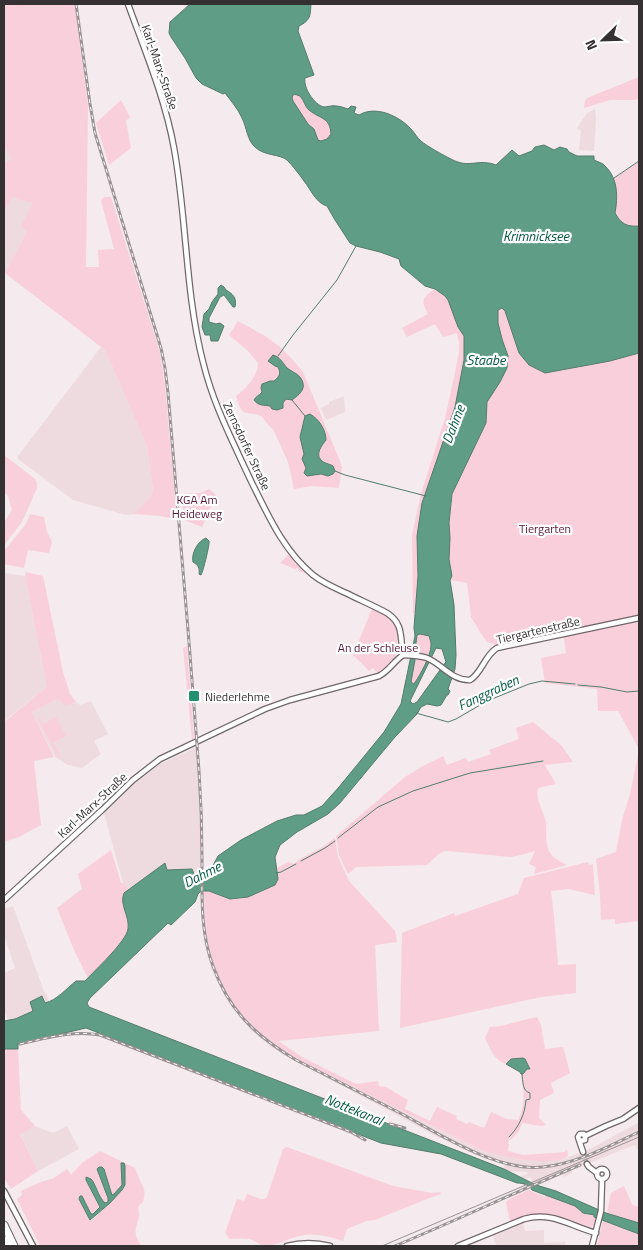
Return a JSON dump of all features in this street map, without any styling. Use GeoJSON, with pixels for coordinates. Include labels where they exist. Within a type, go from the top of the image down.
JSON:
{"type":"FeatureCollection","features":[{"type":"Feature","properties":{"kind":"highway"},"geometry":{"type":"LineString","coordinates":[[4,1225],[14,1246]]}},
{"type":"Feature","properties":{"kind":"highway"},"geometry":{"type":"LineString","coordinates":[[4,1240],[7,1246]]}},
{"type":"Feature","properties":{"kind":"street","name":"Karl-Marx-Straße"},"geometry":{"type":"LineString","coordinates":[[128,4],[164,108],[172,138]]}},
{"type":"Feature","properties":{"kind":"street","name":"Zernsdorfer Straße"},"geometry":{"type":"LineString","coordinates":[[172,138],[179,180],[196,328],[204,368],[227,431],[273,525],[289,550],[319,579],[387,612],[393,617],[400,628],[403,655]]}},
{"type":"Feature","properties":{"kind":"street","name":"Tiergartenstraße"},"geometry":{"type":"LineString","coordinates":[[403,655],[428,659],[450,674],[466,680],[473,679],[489,655],[497,648],[639,618]]}},
{"type":"Feature","properties":{"kind":"street","name":"Karl-Marx-Straße"},"geometry":{"type":"LineString","coordinates":[[4,900],[133,780],[166,756],[276,704],[368,680],[383,674],[403,655]]}},
{"type":"Feature","properties":{"kind":"street"},"geometry":{"type":"LineString","coordinates":[[583,1152],[580,1141],[584,1141],[585,1136],[614,1123],[639,1107]]}},
{"type":"Feature","properties":{"kind":"street"},"geometry":{"type":"LineString","coordinates":[[587,1164],[597,1173],[597,1177],[602,1180]]}},
{"type":"Feature","properties":{"kind":"street"},"geometry":{"type":"LineString","coordinates":[[592,1246],[599,1219],[602,1180],[606,1177],[606,1172],[603,1169],[600,1169],[597,1173]]}},
{"type":"Feature","properties":{"kind":"street"},"geometry":{"type":"LineString","coordinates":[[4,1191],[33,1246]]}},
{"type":"Feature","properties":{"kind":"street"},"geometry":{"type":"LineString","coordinates":[[458,1246],[535,1217],[555,1218],[596,1234]]}},
{"type":"Feature","properties":{"kind":"street"},"geometry":{"type":"LineString","coordinates":[[287,1246],[311,1242],[330,1246]]}},
{"type":"Feature","properties":{"kind":"shaded area"},"geometry":{"type":"Polygon","coordinates":[[[595,109],[594,151],[579,150],[581,131],[577,128],[587,113],[595,109]]]}},
{"type":"Feature","properties":{"kind":"shaded area"},"geometry":{"type":"Polygon","coordinates":[[[4,146],[41,204],[5,273],[4,272],[4,146]]]}},
{"type":"Feature","properties":{"kind":"shaded area"},"geometry":{"type":"Polygon","coordinates":[[[101,347],[105,350],[147,446],[153,490],[151,497],[135,514],[126,515],[73,500],[18,459],[18,456],[101,347]]]}},
{"type":"Feature","properties":{"kind":"shaded area"},"geometry":{"type":"Polygon","coordinates":[[[344,396],[345,412],[326,420],[321,408],[329,404],[329,402],[344,396]]]}},
{"type":"Feature","properties":{"kind":"shaded area"},"geometry":{"type":"Polygon","coordinates":[[[4,573],[25,576],[47,687],[4,721],[4,573]]]}},
{"type":"Feature","properties":{"kind":"shaded area"},"geometry":{"type":"Polygon","coordinates":[[[58,699],[66,706],[76,702],[80,705],[91,701],[108,734],[94,741],[101,754],[82,768],[68,765],[55,757],[32,712],[58,699]]]}},
{"type":"Feature","properties":{"kind":"shaded area"},"geometry":{"type":"Polygon","coordinates":[[[197,744],[208,944],[218,975],[239,1012],[258,1032],[297,1059],[481,1150],[552,1160],[566,1158],[592,1148],[639,1122],[639,1149],[635,1145],[571,1170],[572,1173],[564,1177],[563,1174],[536,1185],[530,1181],[533,1180],[530,1177],[524,1179],[520,1176],[528,1174],[527,1172],[506,1171],[504,1169],[505,1164],[440,1138],[288,1057],[271,1047],[251,1030],[232,1008],[211,968],[203,934],[201,881],[196,879],[191,869],[167,870],[165,863],[129,890],[123,883],[104,813],[135,783],[160,764],[195,748],[197,744]]]}},
{"type":"Feature","properties":{"kind":"shaded area"},"geometry":{"type":"Polygon","coordinates":[[[13,906],[49,1002],[45,1003],[43,997],[33,1011],[8,1021],[4,1009],[4,973],[15,968],[4,935],[4,909],[13,906]]]}},
{"type":"Feature","properties":{"kind":"shaded area"},"geometry":{"type":"Polygon","coordinates":[[[35,1126],[53,1133],[67,1126],[79,1149],[38,1171],[20,1133],[35,1126]]]}},
{"type":"Feature","properties":{"kind":"shaded area"},"geometry":{"type":"Polygon","coordinates":[[[523,1223],[525,1231],[544,1230],[544,1243],[565,1242],[565,1246],[497,1246],[494,1234],[523,1223]]]}},
{"type":"Feature","properties":{"kind":"green space"},"geometry":{"type":"Polygon","coordinates":[[[4,4],[75,4],[88,106],[86,267],[99,267],[98,250],[114,249],[101,201],[104,197],[111,197],[160,352],[165,386],[176,510],[170,518],[134,514],[151,497],[153,490],[147,446],[105,350],[5,273],[27,231],[21,226],[33,203],[14,197],[9,200],[12,199],[4,208],[4,164],[12,159],[4,146],[4,4]]]}},
{"type":"Feature","properties":{"kind":"green space"},"geometry":{"type":"Polygon","coordinates":[[[639,77],[639,99],[610,100],[584,108],[587,98],[639,77]]]}},
{"type":"Feature","properties":{"kind":"green space"},"geometry":{"type":"Polygon","coordinates":[[[294,94],[300,96],[307,107],[326,121],[331,134],[327,139],[318,140],[312,126],[308,124],[293,101],[292,97],[294,94]]]}},
{"type":"Feature","properties":{"kind":"green space"},"geometry":{"type":"Polygon","coordinates":[[[121,100],[130,117],[126,121],[131,148],[109,165],[96,123],[121,100]]]}},
{"type":"Feature","properties":{"kind":"green space"},"geometry":{"type":"Polygon","coordinates":[[[639,161],[639,226],[631,226],[619,220],[614,213],[616,204],[614,178],[639,161]]]}},
{"type":"Feature","properties":{"kind":"green space"},"geometry":{"type":"Polygon","coordinates":[[[435,289],[448,300],[464,336],[464,360],[455,407],[417,536],[418,575],[416,613],[413,613],[412,535],[421,494],[445,418],[459,352],[459,342],[457,333],[443,337],[435,324],[407,337],[402,328],[428,314],[424,305],[424,299],[435,289]]]}},
{"type":"Feature","properties":{"kind":"green space","name":"Tiergarten"},"geometry":{"type":"Polygon","coordinates":[[[502,308],[545,373],[610,361],[639,353],[639,749],[618,711],[598,711],[597,689],[545,683],[541,658],[566,653],[563,630],[497,645],[487,642],[471,617],[467,583],[450,580],[452,576],[449,559],[449,523],[452,494],[485,423],[487,402],[500,382],[507,352],[498,324],[498,310],[502,308]]]}},
{"type":"Feature","properties":{"kind":"green space"},"geometry":{"type":"Polygon","coordinates":[[[238,321],[280,347],[303,372],[342,467],[339,488],[312,486],[294,489],[288,462],[273,429],[262,417],[242,411],[239,406],[236,396],[251,382],[256,373],[258,363],[248,351],[229,335],[238,321]],[[278,356],[279,375],[274,381],[266,382],[256,397],[261,405],[270,406],[283,403],[286,399],[289,399],[299,377],[288,369],[278,356]],[[305,416],[300,437],[304,454],[302,459],[306,468],[304,473],[311,476],[321,474],[328,476],[330,464],[322,462],[319,457],[326,440],[322,427],[305,416]]]}},
{"type":"Feature","properties":{"kind":"green space"},"geometry":{"type":"Polygon","coordinates":[[[4,455],[35,479],[37,488],[22,522],[4,545],[4,523],[12,510],[8,496],[4,492],[4,455]]]}},
{"type":"Feature","properties":{"kind":"green space","name":"KGA Am Heideweg"},"geometry":{"type":"Polygon","coordinates":[[[209,489],[216,495],[202,527],[184,520],[182,494],[200,493],[209,489]]]}},
{"type":"Feature","properties":{"kind":"green space"},"geometry":{"type":"Polygon","coordinates":[[[30,514],[44,517],[47,532],[52,542],[49,553],[28,550],[24,568],[4,564],[4,551],[26,524],[30,514]]]}},
{"type":"Feature","properties":{"kind":"green space"},"geometry":{"type":"Polygon","coordinates":[[[290,553],[306,571],[306,573],[280,563],[290,553]]]}},
{"type":"Feature","properties":{"kind":"green space"},"geometry":{"type":"Polygon","coordinates":[[[26,572],[43,576],[63,672],[70,694],[76,702],[66,706],[58,699],[32,712],[54,757],[34,761],[41,825],[19,837],[4,842],[4,722],[47,687],[25,576],[26,572]]]}},
{"type":"Feature","properties":{"kind":"green space","name":"An der Schleuse"},"geometry":{"type":"Polygon","coordinates":[[[372,609],[391,620],[395,625],[397,633],[397,649],[394,659],[388,667],[378,674],[373,668],[369,671],[353,655],[372,609]]]}},
{"type":"Feature","properties":{"kind":"green space"},"geometry":{"type":"Polygon","coordinates":[[[417,635],[429,637],[430,649],[427,661],[414,684],[411,682],[417,635]]]}},
{"type":"Feature","properties":{"kind":"green space"},"geometry":{"type":"Polygon","coordinates":[[[187,646],[194,738],[192,740],[183,648],[187,646]]]}},
{"type":"Feature","properties":{"kind":"green space"},"geometry":{"type":"Polygon","coordinates":[[[56,717],[66,736],[53,743],[60,756],[58,757],[38,719],[40,718],[43,724],[56,717]]]}},
{"type":"Feature","properties":{"kind":"green space"},"geometry":{"type":"Polygon","coordinates":[[[533,722],[562,746],[573,762],[545,765],[556,784],[538,788],[537,792],[546,823],[549,850],[560,862],[567,865],[534,874],[536,867],[529,864],[535,851],[511,857],[445,851],[427,865],[356,867],[348,874],[339,855],[336,836],[405,777],[443,756],[447,765],[466,758],[468,762],[491,754],[489,750],[519,739],[516,728],[533,722]]]}},
{"type":"Feature","properties":{"kind":"green space"},"geometry":{"type":"Polygon","coordinates":[[[639,751],[639,921],[615,924],[615,919],[601,920],[596,859],[616,852],[639,751]]]}},
{"type":"Feature","properties":{"kind":"green space"},"geometry":{"type":"Polygon","coordinates":[[[335,838],[338,857],[349,881],[395,931],[397,942],[375,945],[379,1031],[279,1041],[278,1043],[280,1042],[302,1057],[356,1084],[378,1081],[379,1086],[386,1087],[408,1100],[405,1109],[430,1121],[437,1107],[457,1116],[456,1119],[467,1124],[469,1122],[484,1128],[491,1112],[507,1119],[518,1120],[524,1098],[521,1074],[530,1069],[507,1062],[506,1064],[495,1057],[485,1038],[490,1027],[537,1017],[541,1025],[545,1049],[563,1047],[570,1073],[551,1083],[554,1093],[540,1100],[539,1118],[546,1125],[522,1123],[519,1131],[511,1140],[509,1137],[508,1151],[523,1155],[565,1152],[567,1149],[568,1156],[550,1161],[538,1161],[513,1158],[481,1150],[297,1059],[277,1047],[249,1022],[230,999],[217,972],[208,944],[204,890],[231,899],[250,895],[278,879],[277,868],[288,862],[294,864],[335,838]]]}},
{"type":"Feature","properties":{"kind":"green space"},"geometry":{"type":"Polygon","coordinates":[[[111,850],[121,883],[129,890],[123,898],[128,930],[126,936],[116,948],[88,978],[57,908],[82,889],[78,874],[111,850]]]}},
{"type":"Feature","properties":{"kind":"green space"},"geometry":{"type":"Polygon","coordinates":[[[588,862],[589,865],[593,864],[595,895],[568,889],[551,891],[558,965],[576,964],[576,993],[541,997],[400,1028],[402,933],[454,913],[455,916],[518,894],[524,878],[588,862]]]}},
{"type":"Feature","properties":{"kind":"green space"},"geometry":{"type":"Polygon","coordinates":[[[4,1049],[18,1049],[21,1110],[35,1126],[20,1134],[38,1171],[11,1189],[4,1178],[4,1049]]]}},
{"type":"Feature","properties":{"kind":"green space"},"geometry":{"type":"Polygon","coordinates":[[[287,1147],[393,1186],[432,1193],[440,1192],[441,1194],[347,1229],[343,1241],[316,1235],[305,1235],[273,1245],[262,1246],[251,1239],[230,1239],[225,1233],[237,1199],[244,1201],[247,1194],[261,1199],[267,1197],[283,1149],[287,1147]]]}},
{"type":"Feature","properties":{"kind":"green space"},"geometry":{"type":"Polygon","coordinates":[[[100,1151],[135,1168],[144,1193],[142,1203],[138,1207],[139,1215],[136,1231],[141,1246],[40,1246],[17,1199],[22,1195],[21,1191],[54,1178],[67,1169],[71,1175],[82,1163],[100,1151]],[[97,1169],[108,1202],[104,1203],[102,1201],[92,1179],[86,1180],[100,1207],[91,1214],[82,1196],[79,1199],[90,1220],[92,1220],[122,1190],[122,1185],[112,1195],[104,1169],[97,1169]]]}},
{"type":"Feature","properties":{"kind":"green space"},"geometry":{"type":"Polygon","coordinates":[[[624,1186],[632,1204],[637,1207],[639,1204],[639,1223],[607,1213],[611,1193],[624,1186]]]}},
{"type":"Feature","properties":{"kind":"green space"},"geometry":{"type":"Polygon","coordinates":[[[529,1190],[575,1206],[583,1213],[596,1217],[594,1225],[590,1227],[552,1214],[527,1215],[510,1222],[506,1202],[529,1190]]]}},
{"type":"Feature","properties":{"kind":"green space"},"geometry":{"type":"Polygon","coordinates":[[[603,1220],[639,1234],[639,1246],[597,1246],[603,1220]]]}},
{"type":"Feature","properties":{"kind":"water","name":"Krimnicksee"},"geometry":{"type":"Polygon","coordinates":[[[190,4],[311,4],[309,17],[306,22],[299,26],[298,31],[314,75],[305,78],[307,91],[320,106],[338,106],[348,109],[351,106],[356,107],[354,113],[359,115],[373,111],[387,113],[406,124],[427,146],[462,163],[491,163],[496,165],[512,150],[519,156],[532,151],[535,147],[544,145],[554,150],[560,147],[567,149],[577,156],[594,156],[594,160],[604,165],[615,182],[617,201],[615,213],[617,217],[625,224],[639,226],[639,353],[610,361],[545,373],[529,365],[519,353],[505,311],[502,308],[498,310],[498,323],[508,356],[507,368],[487,402],[486,423],[452,494],[449,523],[449,559],[452,576],[450,580],[454,605],[456,655],[455,669],[448,689],[450,691],[448,695],[441,705],[427,704],[421,707],[340,803],[328,814],[297,832],[280,845],[275,857],[278,879],[275,885],[248,897],[230,899],[209,891],[201,891],[195,902],[171,925],[168,923],[87,1003],[89,1007],[504,1169],[536,1185],[556,1191],[606,1213],[639,1223],[639,1234],[594,1217],[594,1215],[583,1213],[575,1206],[532,1190],[522,1183],[517,1183],[441,1154],[381,1143],[86,1028],[18,1044],[18,1049],[4,1049],[4,1021],[15,1019],[33,1011],[30,1002],[42,996],[45,1003],[49,1002],[76,981],[85,981],[122,941],[128,929],[128,920],[123,902],[124,893],[165,863],[167,870],[192,869],[196,879],[201,881],[206,879],[218,856],[241,840],[277,821],[296,815],[304,815],[322,806],[384,732],[401,704],[415,636],[418,576],[417,536],[422,503],[455,407],[464,360],[464,336],[458,327],[445,296],[435,289],[425,286],[401,266],[399,259],[350,243],[327,206],[317,199],[287,160],[263,152],[252,144],[244,122],[225,93],[223,94],[202,84],[196,78],[169,33],[170,22],[190,4]],[[294,94],[292,97],[293,101],[308,124],[314,129],[318,140],[327,139],[331,134],[329,124],[309,110],[300,96],[294,94]],[[417,635],[411,682],[414,684],[422,671],[431,649],[429,636],[417,635]],[[436,648],[410,701],[413,704],[417,702],[446,662],[442,649],[436,648]]]}},
{"type":"Feature","properties":{"kind":"water"},"geometry":{"type":"Polygon","coordinates":[[[221,285],[234,297],[235,307],[224,295],[220,297],[209,318],[209,322],[220,323],[224,326],[218,341],[211,341],[210,335],[205,335],[202,327],[204,314],[218,294],[218,288],[221,285]]]}},
{"type":"Feature","properties":{"kind":"water"},"geometry":{"type":"Polygon","coordinates":[[[273,355],[279,358],[287,368],[297,374],[303,384],[303,388],[298,395],[292,400],[286,399],[283,403],[283,408],[277,410],[272,409],[270,406],[259,404],[254,400],[262,392],[262,384],[278,378],[278,367],[268,361],[273,355]]]}},
{"type":"Feature","properties":{"kind":"water"},"geometry":{"type":"Polygon","coordinates":[[[310,414],[319,422],[325,432],[326,440],[320,450],[319,458],[333,466],[335,471],[328,476],[321,474],[307,476],[304,473],[306,468],[302,459],[304,454],[300,437],[305,416],[310,414]]]}},
{"type":"Feature","properties":{"kind":"water"},"geometry":{"type":"Polygon","coordinates":[[[206,538],[209,543],[201,575],[199,574],[198,567],[193,562],[193,555],[198,545],[206,538]]]}},
{"type":"Feature","properties":{"kind":"water"},"geometry":{"type":"Polygon","coordinates":[[[523,1058],[530,1069],[527,1069],[523,1074],[506,1064],[511,1059],[523,1058]]]}},
{"type":"Feature","properties":{"kind":"water"},"geometry":{"type":"Polygon","coordinates":[[[121,1163],[124,1163],[125,1166],[125,1185],[110,1203],[90,1220],[79,1199],[80,1196],[82,1196],[91,1214],[100,1207],[86,1177],[91,1179],[105,1203],[108,1202],[97,1169],[102,1167],[104,1169],[112,1195],[122,1185],[121,1163]]]}},
{"type":"Feature","properties":{"kind":"waterway"},"geometry":{"type":"LineString","coordinates":[[614,178],[639,161]]}},
{"type":"Feature","properties":{"kind":"waterway"},"geometry":{"type":"LineString","coordinates":[[278,356],[337,280],[356,246]]}},
{"type":"Feature","properties":{"kind":"waterway"},"geometry":{"type":"LineString","coordinates":[[292,400],[305,416]]}},
{"type":"Feature","properties":{"kind":"waterway"},"geometry":{"type":"LineString","coordinates":[[335,471],[426,496]]}},
{"type":"Feature","properties":{"kind":"waterway","name":"Fanggraben"},"geometry":{"type":"LineString","coordinates":[[416,713],[448,722],[487,701],[529,684],[542,681],[575,684]]}},
{"type":"Feature","properties":{"kind":"waterway","name":"Fanggraben"},"geometry":{"type":"LineString","coordinates":[[578,685],[627,692],[639,691]]}},
{"type":"Feature","properties":{"kind":"waterway"},"geometry":{"type":"LineString","coordinates":[[338,838],[378,807],[413,791],[470,773],[543,761]]}},
{"type":"Feature","properties":{"kind":"waterway"},"geometry":{"type":"LineString","coordinates":[[301,861],[335,841]]}},
{"type":"Feature","properties":{"kind":"waterway"},"geometry":{"type":"LineString","coordinates":[[276,873],[296,864]]}},
{"type":"Feature","properties":{"kind":"waterway"},"geometry":{"type":"LineString","coordinates":[[509,1137],[521,1120],[526,1100],[530,1099],[530,1093],[527,1092],[523,1085],[522,1074]]}},
{"type":"Feature","properties":{"kind":"tunnel"},"geometry":{"type":"LineString","coordinates":[[583,1152],[587,1164]]}},
{"type":"Feature","properties":{"kind":"tram line"},"geometry":{"type":"LineString","coordinates":[[382,1246],[639,1137]]}},
{"type":"Feature","properties":{"kind":"railway"},"geometry":{"type":"LineString","coordinates":[[76,4],[95,133],[161,348],[165,368],[199,771],[204,926],[209,953],[220,982],[236,1009],[256,1032],[268,1042],[296,1060],[452,1141],[489,1158],[507,1164],[526,1167],[555,1165],[592,1154],[639,1132]]}},
{"type":"Feature","properties":{"kind":"railway"},"geometry":{"type":"LineString","coordinates":[[20,1044],[70,1034],[100,1035],[351,1132],[365,1140]]}},
{"type":"Feature","properties":{"kind":"railway"},"geometry":{"type":"LineString","coordinates":[[390,1124],[405,1128]]}},
{"type":"Feature","properties":{"kind":"railway"},"geometry":{"type":"LineString","coordinates":[[395,1246],[580,1165]]}},
{"type":"Feature","properties":{"kind":"place","name":"Niederlehme"},"geometry":{"type":"Point","coordinates":[194,696]}},
{"type":"Feature","properties":{"kind":"water label","name":"Staabe"},"geometry":{"type":"Point","coordinates":[486,359]}},
{"type":"Feature","properties":{"kind":"water label","name":"Dahme"},"geometry":{"type":"Point","coordinates":[453,424]}},
{"type":"Feature","properties":{"kind":"water label","name":"Dahme"},"geometry":{"type":"Point","coordinates":[202,874]}},
{"type":"Feature","properties":{"kind":"water label","name":"Nottekanal"},"geometry":{"type":"Point","coordinates":[354,1109]}}]}
